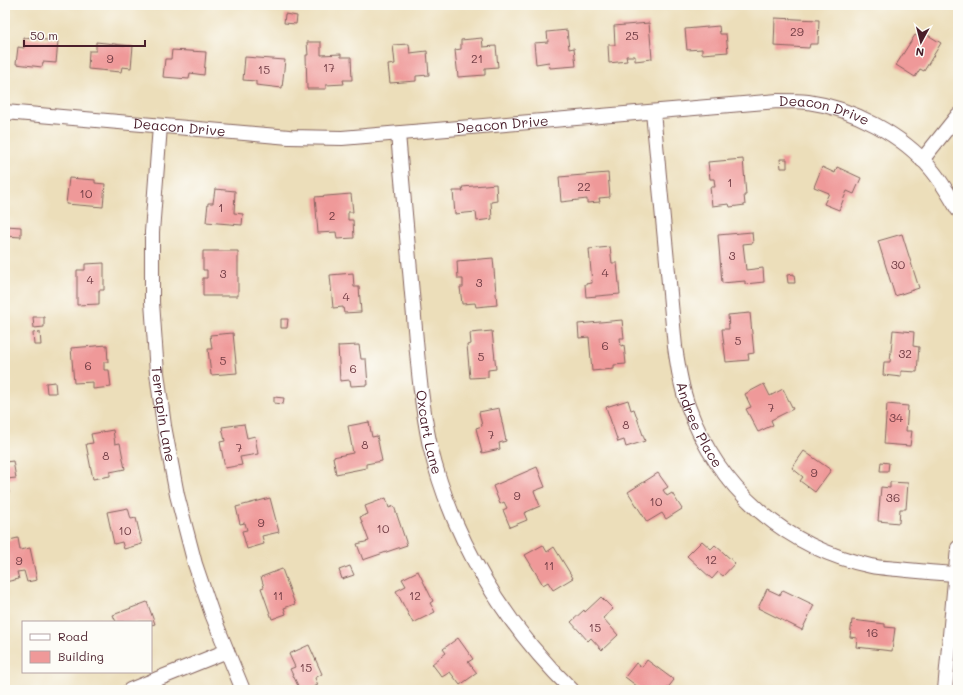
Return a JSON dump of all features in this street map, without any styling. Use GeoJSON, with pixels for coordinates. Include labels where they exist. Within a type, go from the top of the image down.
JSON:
{"type":"FeatureCollection","features":[{"type":"Feature","properties":{"kind":"street","name":"Deacon Drive"},"geometry":{"type":"LineString","coordinates":[[5,112],[289,137],[342,138],[778,101],[809,102],[836,108],[862,118],[904,143],[931,169],[950,194],[958,210]]}},
{"type":"Feature","properties":{"kind":"street","name":"Andree Place"},"geometry":{"type":"LineString","coordinates":[[653,112],[675,347],[680,377],[688,406],[696,427],[714,460],[732,484],[755,508],[782,529],[812,546],[844,559],[873,567],[956,574]]}},
{"type":"Feature","properties":{"kind":"street"},"geometry":{"type":"LineString","coordinates":[[922,160],[958,115]]}},
{"type":"Feature","properties":{"kind":"street","name":"Terrapin Lane"},"geometry":{"type":"LineString","coordinates":[[160,126],[152,232],[152,302],[158,381],[164,426],[177,495],[195,564],[212,614],[243,690]]}},
{"type":"Feature","properties":{"kind":"street","name":"Oxcart Lane"},"geometry":{"type":"LineString","coordinates":[[398,134],[416,351],[422,403],[431,446],[443,488],[459,529],[478,569],[501,606],[527,642],[556,675],[572,690]]}},
{"type":"Feature","properties":{"kind":"street"},"geometry":{"type":"LineString","coordinates":[[945,690],[958,548]]}},
{"type":"Feature","properties":{"kind":"street"},"geometry":{"type":"LineString","coordinates":[[130,690],[227,651]]}},
{"type":"Feature","properties":{"kind":"building"},"geometry":{"type":"Polygon","coordinates":[[[285,14],[297,16],[296,24],[284,23],[285,14]]]}},
{"type":"Feature","properties":{"kind":"building"},"geometry":{"type":"Polygon","coordinates":[[[775,18],[819,20],[818,44],[810,44],[809,48],[774,46],[775,18]]]}},
{"type":"Feature","properties":{"kind":"building"},"geometry":{"type":"Polygon","coordinates":[[[649,23],[652,59],[635,61],[635,56],[626,56],[627,61],[609,63],[608,45],[615,45],[614,26],[649,23]]]}},
{"type":"Feature","properties":{"kind":"building"},"geometry":{"type":"Polygon","coordinates":[[[719,26],[720,34],[726,34],[728,52],[702,54],[702,49],[687,50],[685,29],[719,26]]]}},
{"type":"Feature","properties":{"kind":"building"},"geometry":{"type":"Polygon","coordinates":[[[567,30],[569,49],[574,48],[576,66],[550,68],[549,62],[536,64],[534,43],[548,42],[547,32],[567,30]]]}},
{"type":"Feature","properties":{"kind":"building"},"geometry":{"type":"Polygon","coordinates":[[[926,34],[941,43],[924,71],[920,69],[915,77],[896,65],[915,35],[923,39],[926,34]]]}},
{"type":"Feature","properties":{"kind":"building"},"geometry":{"type":"Polygon","coordinates":[[[24,38],[58,41],[56,63],[43,62],[42,67],[16,64],[18,47],[24,48],[24,38]]]}},
{"type":"Feature","properties":{"kind":"building"},"geometry":{"type":"Polygon","coordinates":[[[482,38],[483,47],[496,46],[498,67],[485,68],[485,75],[458,77],[455,50],[461,49],[461,40],[482,38]]]}},
{"type":"Feature","properties":{"kind":"building"},"geometry":{"type":"Polygon","coordinates":[[[96,42],[133,46],[131,68],[122,67],[121,72],[88,69],[89,51],[96,51],[96,42]]]}},
{"type":"Feature","properties":{"kind":"building"},"geometry":{"type":"Polygon","coordinates":[[[307,42],[321,42],[321,55],[341,54],[341,57],[351,57],[352,80],[343,80],[344,84],[326,85],[326,89],[307,89],[307,42]]]}},
{"type":"Feature","properties":{"kind":"building"},"geometry":{"type":"Polygon","coordinates":[[[409,44],[410,53],[427,51],[429,75],[416,76],[416,81],[390,83],[388,65],[395,64],[393,45],[409,44]]]}},
{"type":"Feature","properties":{"kind":"building"},"geometry":{"type":"Polygon","coordinates":[[[172,50],[206,52],[204,75],[190,73],[189,79],[163,77],[165,59],[171,59],[172,50]]]}},
{"type":"Feature","properties":{"kind":"building"},"geometry":{"type":"Polygon","coordinates":[[[245,57],[285,60],[282,88],[256,85],[256,81],[243,80],[245,57]]]}},
{"type":"Feature","properties":{"kind":"building"},"geometry":{"type":"Polygon","coordinates":[[[743,159],[746,195],[744,195],[745,205],[730,207],[729,204],[712,206],[710,187],[715,187],[714,179],[710,179],[708,162],[743,159]]]}},
{"type":"Feature","properties":{"kind":"building"},"geometry":{"type":"Polygon","coordinates":[[[780,159],[787,159],[787,168],[781,168],[780,159]]]}},
{"type":"Feature","properties":{"kind":"building"},"geometry":{"type":"Polygon","coordinates":[[[822,167],[835,173],[837,167],[861,178],[854,194],[847,191],[839,210],[824,204],[829,193],[814,187],[822,167]]]}},
{"type":"Feature","properties":{"kind":"building"},"geometry":{"type":"Polygon","coordinates":[[[608,173],[610,197],[599,198],[600,202],[587,203],[587,199],[561,202],[559,177],[608,173]]]}},
{"type":"Feature","properties":{"kind":"building"},"geometry":{"type":"Polygon","coordinates":[[[69,178],[95,180],[95,183],[105,184],[103,207],[66,204],[69,178]]]}},
{"type":"Feature","properties":{"kind":"building"},"geometry":{"type":"Polygon","coordinates":[[[496,184],[497,201],[491,202],[492,219],[477,221],[476,212],[455,214],[453,191],[463,191],[462,187],[496,184]]]}},
{"type":"Feature","properties":{"kind":"building"},"geometry":{"type":"Polygon","coordinates":[[[215,189],[235,191],[234,213],[243,214],[242,225],[206,222],[208,203],[213,203],[215,189]]]}},
{"type":"Feature","properties":{"kind":"building"},"geometry":{"type":"Polygon","coordinates":[[[351,194],[353,212],[348,212],[348,220],[353,220],[354,238],[337,239],[336,232],[318,233],[315,197],[351,194]]]}},
{"type":"Feature","properties":{"kind":"building"},"geometry":{"type":"Polygon","coordinates":[[[6,226],[21,227],[21,237],[6,236],[6,226]]]}},
{"type":"Feature","properties":{"kind":"building"},"geometry":{"type":"Polygon","coordinates":[[[752,232],[753,243],[743,244],[746,270],[763,268],[764,282],[745,284],[745,281],[722,283],[718,235],[752,232]]]}},
{"type":"Feature","properties":{"kind":"building"},"geometry":{"type":"Polygon","coordinates":[[[902,234],[919,288],[895,296],[878,241],[902,234]]]}},
{"type":"Feature","properties":{"kind":"building"},"geometry":{"type":"Polygon","coordinates":[[[610,247],[612,263],[617,263],[620,294],[586,297],[585,284],[592,283],[589,249],[610,247]]]}},
{"type":"Feature","properties":{"kind":"building"},"geometry":{"type":"Polygon","coordinates":[[[203,251],[238,251],[238,296],[203,296],[203,278],[207,278],[207,270],[203,270],[203,251]]]}},
{"type":"Feature","properties":{"kind":"building"},"geometry":{"type":"Polygon","coordinates":[[[493,258],[497,305],[476,307],[475,303],[462,304],[460,287],[463,287],[463,279],[458,279],[457,261],[493,258]]]}},
{"type":"Feature","properties":{"kind":"building"},"geometry":{"type":"Polygon","coordinates":[[[104,263],[104,290],[99,290],[99,304],[77,305],[77,270],[85,270],[85,264],[104,263]]]}},
{"type":"Feature","properties":{"kind":"building"},"geometry":{"type":"Polygon","coordinates":[[[353,273],[354,287],[359,287],[361,312],[344,313],[343,307],[333,308],[330,275],[353,273]]]}},
{"type":"Feature","properties":{"kind":"building"},"geometry":{"type":"Polygon","coordinates":[[[794,274],[795,283],[788,283],[787,275],[794,274]]]}},
{"type":"Feature","properties":{"kind":"building"},"geometry":{"type":"Polygon","coordinates":[[[750,313],[754,353],[748,354],[749,360],[726,362],[722,329],[729,329],[728,315],[750,313]]]}},
{"type":"Feature","properties":{"kind":"building"},"geometry":{"type":"Polygon","coordinates":[[[33,317],[44,317],[44,327],[34,328],[33,317]]]}},
{"type":"Feature","properties":{"kind":"building"},"geometry":{"type":"Polygon","coordinates":[[[281,319],[288,319],[287,328],[281,328],[281,319]]]}},
{"type":"Feature","properties":{"kind":"building"},"geometry":{"type":"Polygon","coordinates":[[[622,320],[624,338],[620,338],[621,346],[624,345],[626,364],[614,365],[614,369],[592,371],[589,337],[579,338],[578,324],[622,320]]]}},
{"type":"Feature","properties":{"kind":"building"},"geometry":{"type":"Polygon","coordinates":[[[893,330],[914,332],[913,346],[919,347],[917,372],[901,371],[901,377],[883,375],[884,362],[890,362],[893,330]]]}},
{"type":"Feature","properties":{"kind":"building"},"geometry":{"type":"Polygon","coordinates":[[[492,331],[496,369],[488,370],[488,377],[470,378],[467,345],[471,344],[470,333],[492,331]]]}},
{"type":"Feature","properties":{"kind":"building"},"geometry":{"type":"Polygon","coordinates":[[[40,332],[41,345],[34,345],[33,333],[40,332]]]}},
{"type":"Feature","properties":{"kind":"building"},"geometry":{"type":"Polygon","coordinates":[[[233,333],[237,373],[211,375],[208,349],[212,349],[210,335],[233,333]]]}},
{"type":"Feature","properties":{"kind":"building"},"geometry":{"type":"Polygon","coordinates":[[[107,345],[108,362],[104,362],[104,370],[109,370],[111,387],[93,389],[93,382],[74,383],[71,348],[107,345]]]}},
{"type":"Feature","properties":{"kind":"building"},"geometry":{"type":"Polygon","coordinates":[[[359,345],[361,359],[366,359],[368,385],[351,386],[350,380],[340,381],[338,346],[359,345]]]}},
{"type":"Feature","properties":{"kind":"building"},"geometry":{"type":"Polygon","coordinates":[[[55,382],[56,393],[47,393],[46,383],[55,382]]]}},
{"type":"Feature","properties":{"kind":"building"},"geometry":{"type":"Polygon","coordinates":[[[764,384],[770,396],[783,389],[793,409],[771,420],[773,425],[758,432],[746,409],[751,407],[745,394],[764,384]]]}},
{"type":"Feature","properties":{"kind":"building"},"geometry":{"type":"Polygon","coordinates":[[[274,397],[284,398],[283,404],[274,403],[274,397]]]}},
{"type":"Feature","properties":{"kind":"building"},"geometry":{"type":"Polygon","coordinates":[[[628,400],[631,410],[634,409],[645,441],[626,447],[624,440],[618,442],[606,407],[628,400]]]}},
{"type":"Feature","properties":{"kind":"building"},"geometry":{"type":"Polygon","coordinates":[[[887,404],[908,406],[906,431],[912,431],[910,446],[884,444],[887,404]]]}},
{"type":"Feature","properties":{"kind":"building"},"geometry":{"type":"Polygon","coordinates":[[[499,408],[506,441],[499,443],[500,449],[482,453],[476,428],[482,426],[479,412],[499,408]]]}},
{"type":"Feature","properties":{"kind":"building"},"geometry":{"type":"Polygon","coordinates":[[[369,422],[372,437],[377,436],[382,461],[366,464],[366,468],[336,474],[333,457],[353,453],[348,426],[369,422]]]}},
{"type":"Feature","properties":{"kind":"building"},"geometry":{"type":"Polygon","coordinates":[[[244,424],[247,438],[255,436],[258,454],[240,457],[242,465],[225,468],[220,442],[225,441],[222,427],[244,424]]]}},
{"type":"Feature","properties":{"kind":"building"},"geometry":{"type":"Polygon","coordinates":[[[113,430],[115,444],[120,443],[125,469],[110,472],[110,476],[93,479],[86,444],[93,443],[91,434],[113,430]]]}},
{"type":"Feature","properties":{"kind":"building"},"geometry":{"type":"Polygon","coordinates":[[[804,451],[831,470],[815,492],[800,481],[803,477],[792,468],[804,451]]]}},
{"type":"Feature","properties":{"kind":"building"},"geometry":{"type":"Polygon","coordinates":[[[13,461],[16,478],[7,479],[9,493],[5,494],[5,462],[13,461]]]}},
{"type":"Feature","properties":{"kind":"building"},"geometry":{"type":"Polygon","coordinates":[[[881,462],[889,463],[888,471],[880,471],[881,462]]]}},
{"type":"Feature","properties":{"kind":"building"},"geometry":{"type":"Polygon","coordinates":[[[537,467],[545,487],[534,491],[540,506],[524,513],[527,520],[510,527],[503,510],[507,508],[504,502],[500,504],[493,486],[537,467]]]}},
{"type":"Feature","properties":{"kind":"building"},"geometry":{"type":"Polygon","coordinates":[[[658,473],[668,487],[663,490],[667,496],[672,493],[682,509],[666,519],[662,513],[647,522],[628,492],[658,473]]]}},
{"type":"Feature","properties":{"kind":"building"},"geometry":{"type":"Polygon","coordinates":[[[890,482],[908,483],[906,509],[900,509],[899,523],[878,521],[881,487],[890,488],[890,482]]]}},
{"type":"Feature","properties":{"kind":"building"},"geometry":{"type":"Polygon","coordinates":[[[270,498],[279,532],[262,536],[264,544],[247,549],[242,531],[247,530],[245,523],[240,524],[236,507],[270,498]]]}},
{"type":"Feature","properties":{"kind":"building"},"geometry":{"type":"Polygon","coordinates":[[[386,498],[389,508],[394,506],[407,545],[363,560],[357,544],[369,541],[360,517],[368,514],[365,506],[386,498]]]}},
{"type":"Feature","properties":{"kind":"building"},"geometry":{"type":"Polygon","coordinates":[[[128,508],[131,519],[136,518],[142,544],[124,549],[122,542],[114,544],[107,512],[128,508]]]}},
{"type":"Feature","properties":{"kind":"building"},"geometry":{"type":"Polygon","coordinates":[[[18,538],[20,550],[30,548],[37,580],[27,582],[24,571],[17,572],[19,579],[5,582],[5,541],[18,538]]]}},
{"type":"Feature","properties":{"kind":"building"},"geometry":{"type":"Polygon","coordinates":[[[702,541],[711,549],[715,545],[735,563],[723,576],[718,572],[712,579],[687,556],[702,541]]]}},
{"type":"Feature","properties":{"kind":"building"},"geometry":{"type":"Polygon","coordinates":[[[543,545],[547,552],[554,547],[573,578],[553,590],[548,582],[543,585],[525,555],[543,545]]]}},
{"type":"Feature","properties":{"kind":"building"},"geometry":{"type":"Polygon","coordinates":[[[350,566],[354,575],[342,579],[339,570],[350,566]]]}},
{"type":"Feature","properties":{"kind":"building"},"geometry":{"type":"Polygon","coordinates":[[[282,569],[295,604],[284,608],[286,614],[272,619],[261,588],[264,587],[261,577],[282,569]]]}},
{"type":"Feature","properties":{"kind":"building"},"geometry":{"type":"Polygon","coordinates":[[[418,571],[433,601],[430,603],[435,612],[413,623],[396,591],[406,586],[402,579],[418,571]]]}},
{"type":"Feature","properties":{"kind":"building"},"geometry":{"type":"Polygon","coordinates":[[[767,589],[780,595],[783,590],[814,605],[802,630],[758,608],[767,589]]]}},
{"type":"Feature","properties":{"kind":"building"},"geometry":{"type":"Polygon","coordinates":[[[601,597],[613,609],[603,618],[618,635],[602,650],[591,638],[588,641],[571,622],[584,610],[585,612],[601,597]]]}},
{"type":"Feature","properties":{"kind":"building"},"geometry":{"type":"Polygon","coordinates":[[[147,602],[155,624],[152,625],[152,621],[116,621],[113,615],[147,602]]]}},
{"type":"Feature","properties":{"kind":"building"},"geometry":{"type":"Polygon","coordinates":[[[852,620],[885,624],[885,627],[895,628],[892,651],[856,647],[857,638],[850,637],[852,620]]]}},
{"type":"Feature","properties":{"kind":"building"},"geometry":{"type":"Polygon","coordinates":[[[458,638],[473,659],[468,662],[477,673],[460,685],[450,672],[442,677],[432,664],[446,653],[443,649],[458,638]]]}},
{"type":"Feature","properties":{"kind":"building"},"geometry":{"type":"Polygon","coordinates":[[[309,645],[322,674],[315,678],[318,685],[306,690],[300,690],[290,669],[295,667],[289,654],[309,645]]]}},
{"type":"Feature","properties":{"kind":"building"},"geometry":{"type":"Polygon","coordinates":[[[647,660],[674,680],[666,690],[652,690],[649,688],[648,690],[642,690],[625,677],[636,663],[642,667],[647,660]]]}}]}
